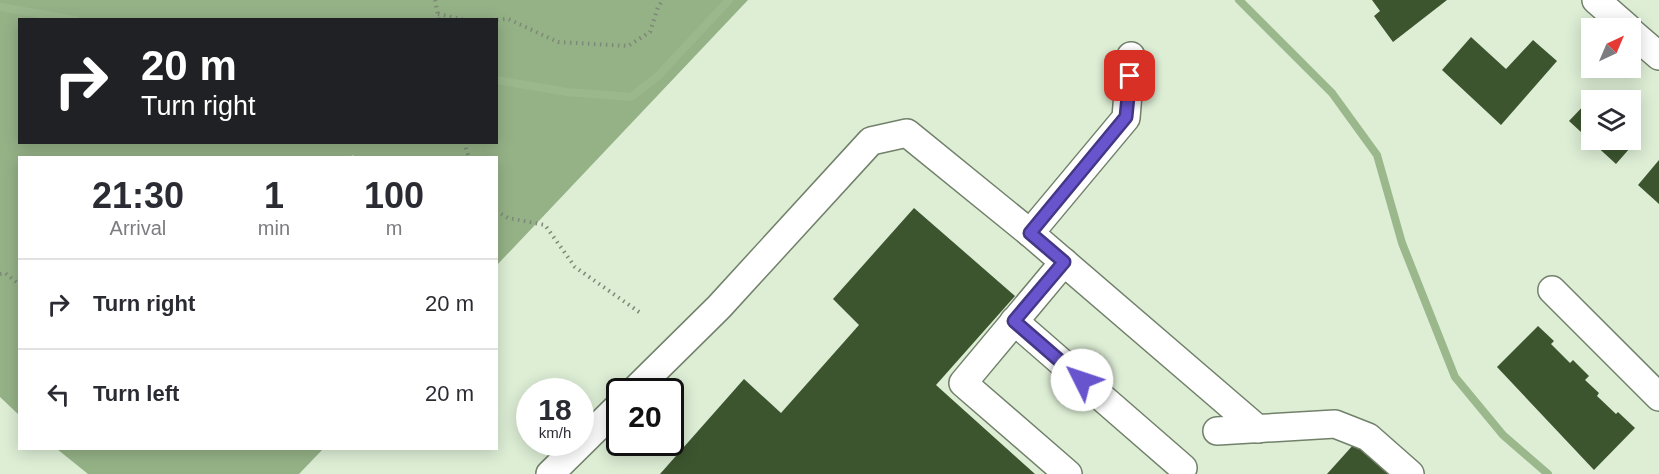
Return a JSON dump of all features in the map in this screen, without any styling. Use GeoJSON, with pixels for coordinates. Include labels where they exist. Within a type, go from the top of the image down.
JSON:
{"type":"FeatureCollection","features":[{"type":"Feature","properties":{"kind":"street"},"geometry":{"type":"LineString","coordinates":[[1596,0],[1616,18]]}},
{"type":"Feature","properties":{"kind":"street"},"geometry":{"type":"LineString","coordinates":[[1641,40],[1659,56]]}},
{"type":"Feature","properties":{"kind":"street"},"geometry":{"type":"LineString","coordinates":[[1030,233],[1126,117],[1131,56]]}},
{"type":"Feature","properties":{"kind":"street"},"geometry":{"type":"LineString","coordinates":[[647,378],[719,307],[871,141],[907,133],[1030,233],[1258,429]]}},
{"type":"Feature","properties":{"kind":"street"},"geometry":{"type":"LineString","coordinates":[[1064,262],[963,383],[1068,474]]}},
{"type":"Feature","properties":{"kind":"street"},"geometry":{"type":"LineString","coordinates":[[1552,290],[1659,397]]}},
{"type":"Feature","properties":{"kind":"street"},"geometry":{"type":"LineString","coordinates":[[1014,321],[1183,468]]}},
{"type":"Feature","properties":{"kind":"street"},"geometry":{"type":"LineString","coordinates":[[550,474],[606,419]]}},
{"type":"Feature","properties":{"kind":"street"},"geometry":{"type":"LineString","coordinates":[[1217,431],[1335,424],[1368,437],[1410,474]]}},
{"type":"Feature","properties":{"kind":"path"},"geometry":{"type":"LineString","coordinates":[[435,0],[439,18]]}},
{"type":"Feature","properties":{"kind":"path"},"geometry":{"type":"LineString","coordinates":[[498,19],[508,19],[558,42],[628,46],[650,32],[658,7],[663,0]]}},
{"type":"Feature","properties":{"kind":"path"},"geometry":{"type":"LineString","coordinates":[[438,14],[456,18]]}},
{"type":"Feature","properties":{"kind":"path"},"geometry":{"type":"LineString","coordinates":[[498,211],[508,218],[545,225],[575,267],[642,314]]}},
{"type":"Feature","properties":{"kind":"path"},"geometry":{"type":"LineString","coordinates":[[0,274],[5,273],[18,283]]}},
{"type":"Feature","properties":{"kind":"green space"},"geometry":{"type":"Polygon","coordinates":[[[0,0],[748,0],[498,264],[498,156],[18,156],[18,414],[0,397],[0,0]]]}},
{"type":"Feature","properties":{"kind":"green space"},"geometry":{"type":"Polygon","coordinates":[[[58,450],[322,450],[299,474],[88,474],[58,450]]]}},
{"type":"Feature","properties":{"kind":"building"},"geometry":{"type":"Polygon","coordinates":[[[1372,0],[1447,0],[1393,42],[1374,16],[1380,11],[1372,0]]]}},
{"type":"Feature","properties":{"kind":"building"},"geometry":{"type":"Polygon","coordinates":[[[1471,37],[1506,69],[1533,40],[1557,61],[1501,125],[1442,70],[1471,37]]]}},
{"type":"Feature","properties":{"kind":"building"},"geometry":{"type":"Polygon","coordinates":[[[1581,108],[1581,132],[1569,121],[1581,108]]]}},
{"type":"Feature","properties":{"kind":"building"},"geometry":{"type":"Polygon","coordinates":[[[1601,150],[1628,150],[1616,164],[1601,150]]]}},
{"type":"Feature","properties":{"kind":"building"},"geometry":{"type":"Polygon","coordinates":[[[1659,160],[1659,204],[1638,185],[1659,160]]]}},
{"type":"Feature","properties":{"kind":"building"},"geometry":{"type":"Polygon","coordinates":[[[914,208],[1015,296],[936,385],[1035,474],[660,474],[676,456],[684,456],[684,447],[744,379],[781,413],[859,325],[833,299],[914,208]]]}},
{"type":"Feature","properties":{"kind":"building"},"geometry":{"type":"Polygon","coordinates":[[[1538,326],[1554,341],[1551,344],[1570,363],[1573,360],[1589,376],[1585,380],[1599,393],[1597,396],[1635,428],[1594,470],[1497,367],[1538,326]]]}},
{"type":"Feature","properties":{"kind":"building"},"geometry":{"type":"Polygon","coordinates":[[[1354,444],[1388,474],[1327,474],[1354,444]]]}},
{"type":"Feature","properties":{"kind":"waterway"},"geometry":{"type":"LineString","coordinates":[[498,80],[567,92],[631,97],[658,76],[729,0]]}},
{"type":"Feature","properties":{"kind":"waterway"},"geometry":{"type":"LineString","coordinates":[[1239,0],[1332,93],[1377,155],[1402,243],[1455,377],[1503,435],[1548,474]]}},
{"type":"Feature","properties":{"kind":"waterway"},"geometry":{"type":"LineString","coordinates":[[0,7],[63,18]]}},
{"type":"Feature","properties":{"kind":"route"},"geometry":{"type":"LineString","coordinates":[[1082,380],[1014,321],[1064,262],[1030,233],[1126,117],[1130,76]]}}]}
